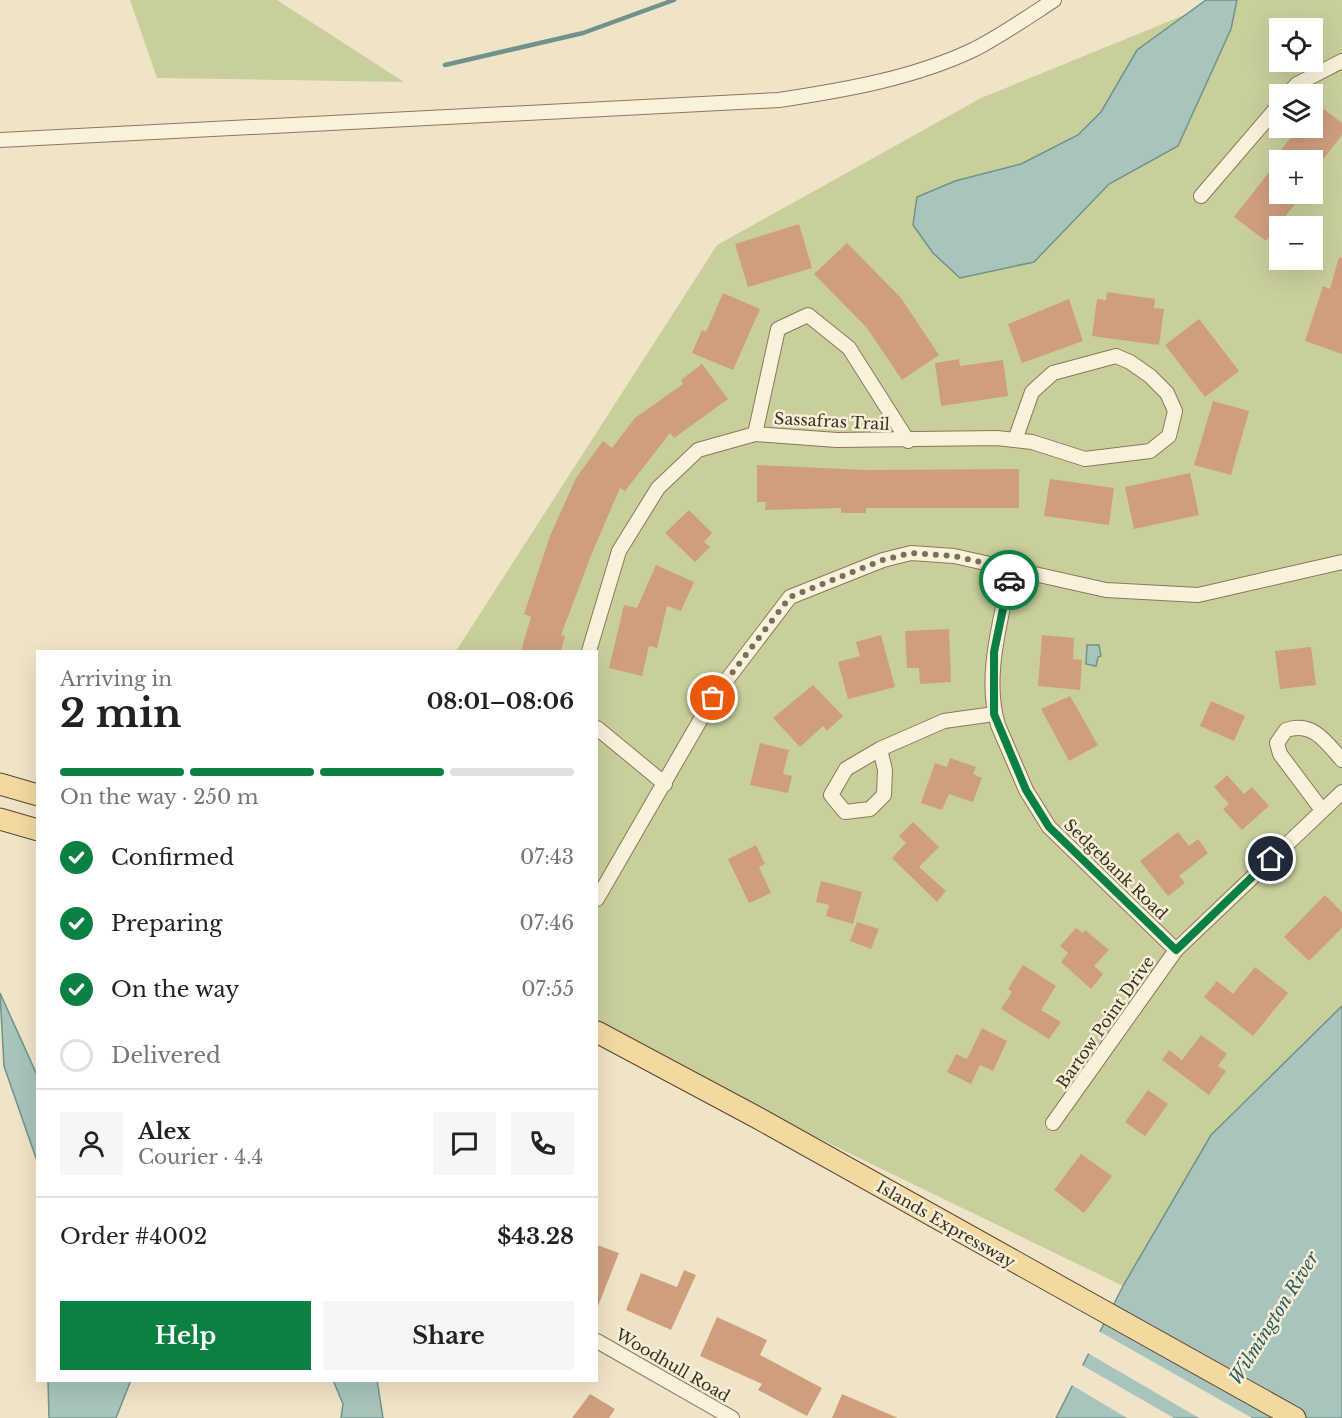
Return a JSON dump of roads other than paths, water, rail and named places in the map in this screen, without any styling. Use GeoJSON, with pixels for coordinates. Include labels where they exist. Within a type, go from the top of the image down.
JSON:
{"type":"FeatureCollection","features":[{"type":"Feature","properties":{"kind":"main road"},"geometry":{"type":"LineString","coordinates":[[0,784],[36,794]]}},
{"type":"Feature","properties":{"kind":"main road"},"geometry":{"type":"LineString","coordinates":[[0,819],[36,829]]}},
{"type":"Feature","properties":{"kind":"main road","name":"Islands Expressway"},"geometry":{"type":"LineString","coordinates":[[598,1033],[920,1208],[1067,1293],[1170,1347],[1294,1418]]}},
{"type":"Feature","properties":{"kind":"street"},"geometry":{"type":"LineString","coordinates":[[0,140],[779,100],[842,90],[911,72],[975,49],[1054,0]]}},
{"type":"Feature","properties":{"kind":"street"},"geometry":{"type":"LineString","coordinates":[[1297,84],[1342,61]]}},
{"type":"Feature","properties":{"kind":"street"},"geometry":{"type":"LineString","coordinates":[[1201,196],[1269,117]]}},
{"type":"Feature","properties":{"kind":"street","name":"Sassafras Trail"},"geometry":{"type":"LineString","coordinates":[[754,434],[778,329],[808,315],[849,348],[908,441]]}},
{"type":"Feature","properties":{"kind":"street","name":"Sassafras Trail"},"geometry":{"type":"LineString","coordinates":[[588,650],[619,551],[658,488],[698,450],[754,434],[837,440],[1015,440],[1032,442],[1085,459],[1149,451],[1169,436],[1175,411],[1167,393],[1150,376],[1130,362],[1116,356],[1053,373],[1032,392],[1015,440]]}},
{"type":"Feature","properties":{"kind":"street"},"geometry":{"type":"LineString","coordinates":[[598,897],[713,698],[790,597],[883,560],[911,553],[954,556],[1106,590],[1198,595],[1342,562]]}},
{"type":"Feature","properties":{"kind":"street","name":"Sedgebank Road"},"geometry":{"type":"LineString","coordinates":[[1011,569],[994,652],[994,714],[1026,790],[1049,827],[1176,950]]}},
{"type":"Feature","properties":{"kind":"street"},"geometry":{"type":"LineString","coordinates":[[880,749],[885,770],[884,795],[870,809],[845,812],[831,795],[846,770],[880,749],[944,721],[994,714]]}},
{"type":"Feature","properties":{"kind":"street"},"geometry":{"type":"LineString","coordinates":[[1322,810],[1280,754],[1277,742],[1286,730],[1306,727],[1318,733],[1342,760]]}},
{"type":"Feature","properties":{"kind":"street"},"geometry":{"type":"LineString","coordinates":[[598,729],[664,784]]}},
{"type":"Feature","properties":{"kind":"street","name":"Bartow Point Drive"},"geometry":{"type":"LineString","coordinates":[[1053,1123],[1176,950],[1342,792]]}},
{"type":"Feature","properties":{"kind":"street","name":"Woodhull Road"},"geometry":{"type":"LineString","coordinates":[[598,1342],[732,1418]]}},
{"type":"Feature","properties":{"kind":"water"},"geometry":{"type":"Polygon","coordinates":[[[1206,0],[1237,0],[1231,29],[1178,146],[1109,184],[1034,262],[960,278],[933,253],[913,225],[917,197],[955,181],[1021,164],[1078,135],[1101,112],[1137,50],[1206,0]]]}},
{"type":"Feature","properties":{"kind":"water"},"geometry":{"type":"Polygon","coordinates":[[[1087,645],[1099,645],[1101,656],[1098,657],[1096,666],[1086,664],[1087,645]]]}},
{"type":"Feature","properties":{"kind":"water"},"geometry":{"type":"Polygon","coordinates":[[[0,993],[36,1073],[36,1158],[4,1066],[0,993]]]}},
{"type":"Feature","properties":{"kind":"water","name":"Wilmington River"},"geometry":{"type":"Polygon","coordinates":[[[1342,1006],[1342,1418],[1056,1418],[1123,1286],[1211,1135],[1342,1006]]]}},
{"type":"Feature","properties":{"kind":"water"},"geometry":{"type":"Polygon","coordinates":[[[48,1382],[130,1382],[116,1418],[49,1418],[48,1382]]]}},
{"type":"Feature","properties":{"kind":"water"},"geometry":{"type":"Polygon","coordinates":[[[334,1382],[377,1382],[383,1418],[341,1418],[343,1404],[334,1382]]]}},
{"type":"Feature","properties":{"kind":"waterway"},"geometry":{"type":"LineString","coordinates":[[445,65],[583,33],[674,0]]}}]}
